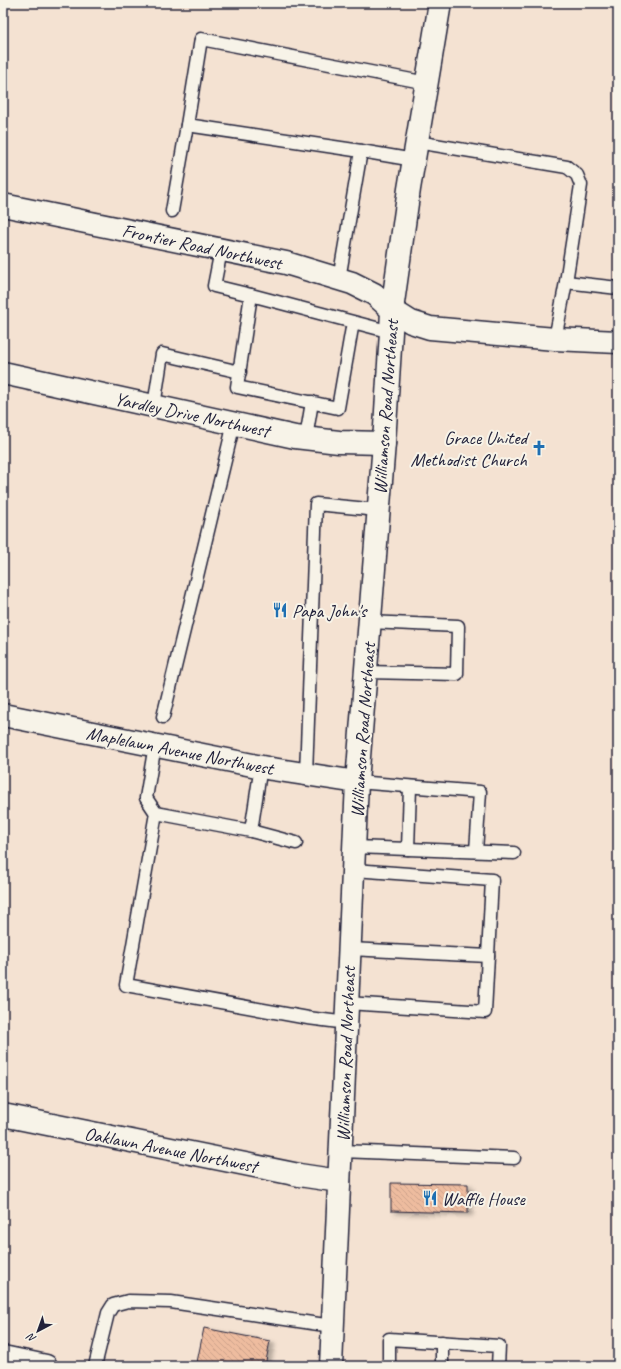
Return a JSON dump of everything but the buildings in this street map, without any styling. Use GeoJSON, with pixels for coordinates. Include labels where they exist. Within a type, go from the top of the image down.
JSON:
{"type":"FeatureCollection","features":[{"type":"Feature","properties":{"kind":"street","name":"Williamson Road Northeast"},"geometry":{"type":"LineString","coordinates":[[331,1366],[357,782],[384,442],[392,310],[440,3]]}},
{"type":"Feature","properties":{"kind":"street","name":"Frontier Road Northwest"},"geometry":{"type":"LineString","coordinates":[[3,205],[286,264],[339,279],[352,283],[374,294],[392,310],[411,322],[430,328],[555,339],[618,342]]}},
{"type":"Feature","properties":{"kind":"street","name":"Yardley Drive Northwest"},"geometry":{"type":"LineString","coordinates":[[3,373],[234,424],[306,438],[339,442],[384,442]]}},
{"type":"Feature","properties":{"kind":"street","name":"Maplelawn Avenue Northwest"},"geometry":{"type":"LineString","coordinates":[[3,715],[261,766],[357,782]]}},
{"type":"Feature","properties":{"kind":"street","name":"Oaklawn Avenue Northwest"},"geometry":{"type":"LineString","coordinates":[[3,1115],[291,1173],[339,1181]]}},
{"type":"Feature","properties":{"kind":"street"},"geometry":{"type":"LineString","coordinates":[[3,1357],[46,1366]]}},
{"type":"Feature","properties":{"kind":"lane"},"geometry":{"type":"LineString","coordinates":[[172,211],[201,39],[427,83]]}},
{"type":"Feature","properties":{"kind":"lane"},"geometry":{"type":"LineString","coordinates":[[187,125],[361,151],[416,151],[566,167],[577,175],[581,185],[566,282],[555,339]]}},
{"type":"Feature","properties":{"kind":"lane"},"geometry":{"type":"LineString","coordinates":[[339,279],[361,151]]}},
{"type":"Feature","properties":{"kind":"lane"},"geometry":{"type":"LineString","coordinates":[[221,250],[214,286],[391,332]]}},
{"type":"Feature","properties":{"kind":"lane"},"geometry":{"type":"LineString","coordinates":[[566,282],[618,288]]}},
{"type":"Feature","properties":{"kind":"lane"},"geometry":{"type":"LineString","coordinates":[[251,295],[237,387],[338,408],[353,322]]}},
{"type":"Feature","properties":{"kind":"lane"},"geometry":{"type":"LineString","coordinates":[[154,406],[162,354],[240,372]]}},
{"type":"Feature","properties":{"kind":"lane"},"geometry":{"type":"LineString","coordinates":[[306,438],[312,402]]}},
{"type":"Feature","properties":{"kind":"lane"},"geometry":{"type":"LineString","coordinates":[[163,717],[234,424]]}},
{"type":"Feature","properties":{"kind":"lane"},"geometry":{"type":"LineString","coordinates":[[306,774],[316,504],[378,510]]}},
{"type":"Feature","properties":{"kind":"lane"},"geometry":{"type":"LineString","coordinates":[[366,672],[457,674],[458,626],[369,622]]}},
{"type":"Feature","properties":{"kind":"lane"},"geometry":{"type":"LineString","coordinates":[[155,745],[146,798],[156,813],[126,985],[308,1018],[347,1013],[485,1012],[492,880],[354,870]]}},
{"type":"Feature","properties":{"kind":"lane"},"geometry":{"type":"LineString","coordinates":[[251,831],[261,766]]}},
{"type":"Feature","properties":{"kind":"lane"},"geometry":{"type":"LineString","coordinates":[[357,782],[480,792],[476,851]]}},
{"type":"Feature","properties":{"kind":"lane"},"geometry":{"type":"LineString","coordinates":[[408,849],[410,787]]}},
{"type":"Feature","properties":{"kind":"lane"},"geometry":{"type":"LineString","coordinates":[[156,813],[251,831],[296,843]]}},
{"type":"Feature","properties":{"kind":"lane"},"geometry":{"type":"LineString","coordinates":[[355,847],[514,853]]}},
{"type":"Feature","properties":{"kind":"lane"},"geometry":{"type":"LineString","coordinates":[[350,949],[488,956]]}},
{"type":"Feature","properties":{"kind":"lane"},"geometry":{"type":"LineString","coordinates":[[341,1151],[514,1158]]}},
{"type":"Feature","properties":{"kind":"lane"},"geometry":{"type":"LineString","coordinates":[[94,1366],[108,1312],[113,1305],[128,1301],[171,1302],[332,1326]]}},
{"type":"Feature","properties":{"kind":"lane"},"geometry":{"type":"LineString","coordinates":[[389,1366],[389,1339],[499,1346],[498,1366]]}},
{"type":"Feature","properties":{"kind":"lane"},"geometry":{"type":"LineString","coordinates":[[442,1342],[442,1366]]}},
{"type":"Feature","properties":{"kind":"place","name":"Grace United Methodist Church"},"geometry":{"type":"Point","coordinates":[539,448]}},
{"type":"Feature","properties":{"kind":"place","name":"Papa John's"},"geometry":{"type":"Point","coordinates":[280,610]}},
{"type":"Feature","properties":{"kind":"place","name":"Waffle House"},"geometry":{"type":"Point","coordinates":[430,1198]}}]}
